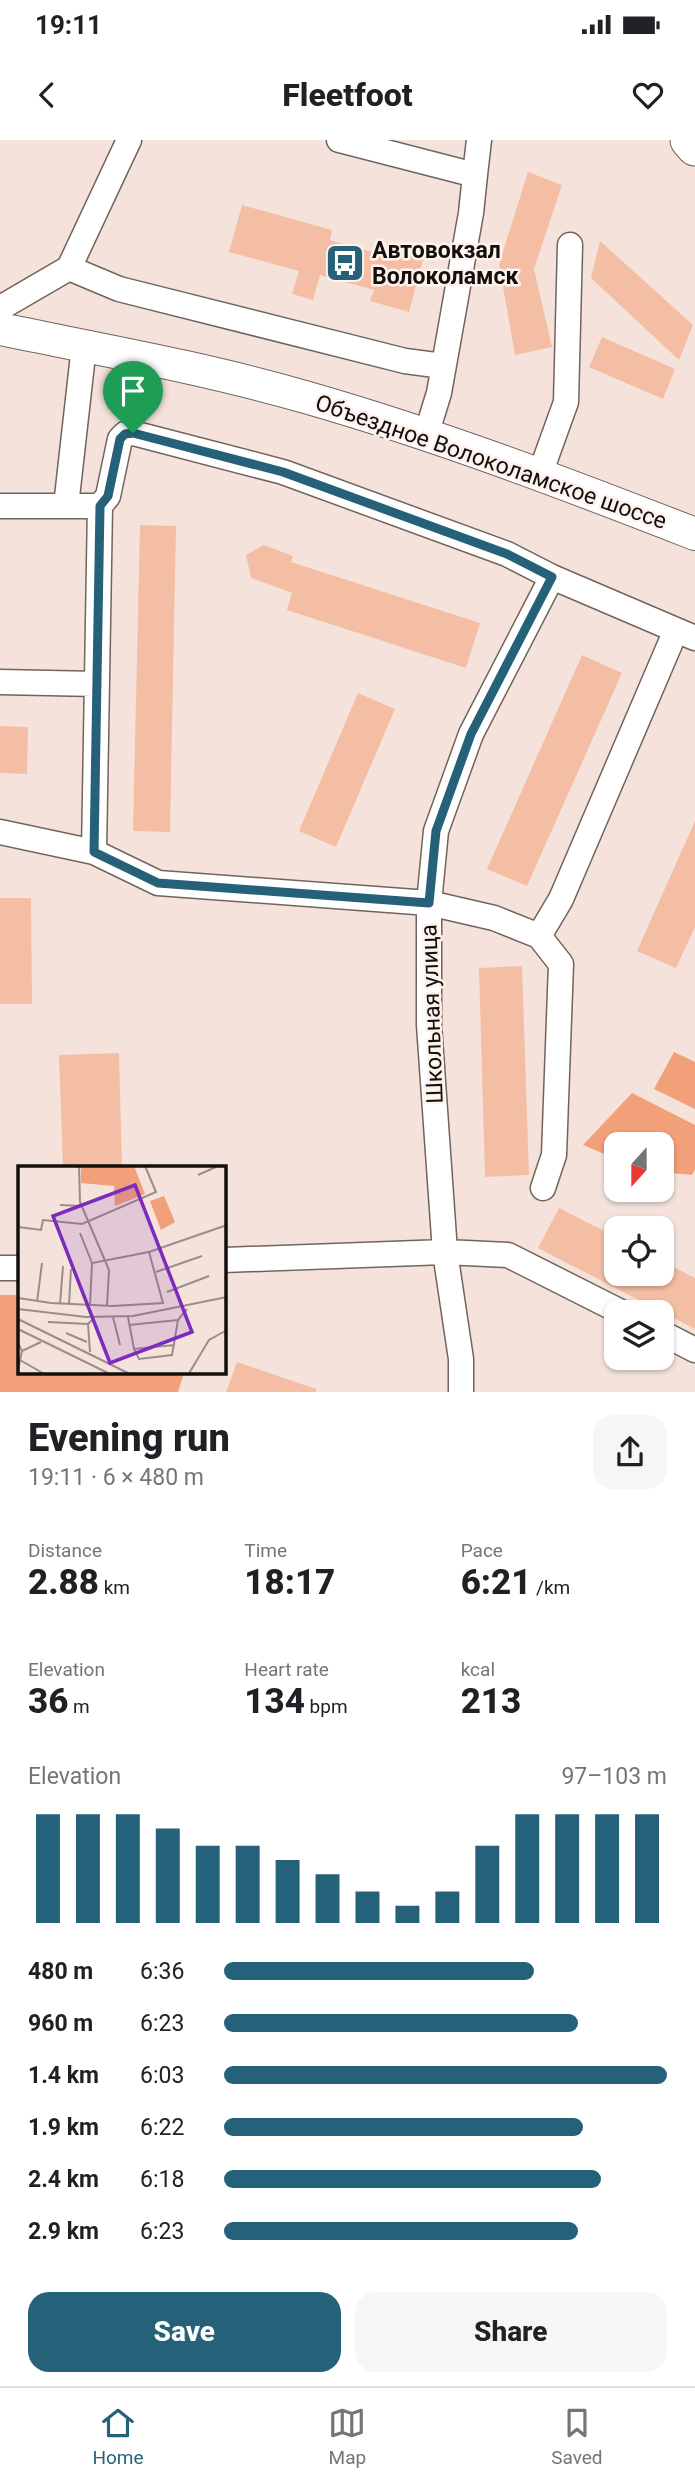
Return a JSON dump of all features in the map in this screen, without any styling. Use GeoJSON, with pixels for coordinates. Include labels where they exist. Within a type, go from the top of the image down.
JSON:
{"type":"FeatureCollection","features":[{"type":"Feature","properties":{"kind":"highway"},"geometry":{"type":"LineString","coordinates":[[689,140],[695,147]]}},
{"type":"Feature","properties":{"kind":"main road","name":"Объездное Волоколамское шоссе"},"geometry":{"type":"LineString","coordinates":[[0,330],[197,370],[302,396],[426,435],[689,526]]}},
{"type":"Feature","properties":{"kind":"street"},"geometry":{"type":"LineString","coordinates":[[0,308],[69,268],[129,140]]}},
{"type":"Feature","properties":{"kind":"street"},"geometry":{"type":"LineString","coordinates":[[339,140],[475,175]]}},
{"type":"Feature","properties":{"kind":"street"},"geometry":{"type":"LineString","coordinates":[[426,435],[439,393],[471,213],[479,140]]}},
{"type":"Feature","properties":{"kind":"street"},"geometry":{"type":"LineString","coordinates":[[540,474],[566,402],[570,246]]}},
{"type":"Feature","properties":{"kind":"street"},"geometry":{"type":"LineString","coordinates":[[69,268],[119,289],[405,361],[443,366]]}},
{"type":"Feature","properties":{"kind":"street"},"geometry":{"type":"LineString","coordinates":[[66,506],[84,346]]}},
{"type":"Feature","properties":{"kind":"street"},"geometry":{"type":"LineString","coordinates":[[94,852],[100,506],[108,496],[120,439],[125,434],[133,433],[283,472],[507,554],[552,577],[685,634],[561,899],[539,936]]}},
{"type":"Feature","properties":{"kind":"street"},"geometry":{"type":"LineString","coordinates":[[0,506],[100,506]]}},
{"type":"Feature","properties":{"kind":"street","name":"Школьная улица"},"geometry":{"type":"LineString","coordinates":[[464,1391],[445,1252],[429,1026],[429,903],[436,831],[471,734],[552,577]]}},
{"type":"Feature","properties":{"kind":"street"},"geometry":{"type":"LineString","coordinates":[[0,682],[97,684]]}},
{"type":"Feature","properties":{"kind":"street"},"geometry":{"type":"LineString","coordinates":[[0,832],[94,852],[158,883],[429,903],[494,918],[539,936],[561,964],[554,1155],[543,1188]]}},
{"type":"Feature","properties":{"kind":"street"},"geometry":{"type":"LineString","coordinates":[[226,1260],[445,1252],[508,1255],[604,1303]]}},
{"type":"Feature","properties":{"kind":"street"},"geometry":{"type":"LineString","coordinates":[[0,1268],[18,1268]]}},
{"type":"Feature","properties":{"kind":"street"},"geometry":{"type":"LineString","coordinates":[[674,1339],[695,1350]]}},
{"type":"Feature","properties":{"kind":"shaded area"},"geometry":{"type":"Polygon","coordinates":[[[674,1052],[695,1062],[695,1109],[654,1089],[674,1052]]]}},
{"type":"Feature","properties":{"kind":"shaded area"},"geometry":{"type":"Polygon","coordinates":[[[632,1093],[695,1125],[695,1169],[692,1175],[674,1173],[674,1132],[604,1132],[604,1154],[583,1145],[632,1093]]]}},
{"type":"Feature","properties":{"kind":"shaded area"},"geometry":{"type":"Polygon","coordinates":[[[0,1295],[18,1295],[18,1374],[184,1374],[178,1392],[0,1392],[0,1295]]]}},
{"type":"Feature","properties":{"kind":"building"},"geometry":{"type":"Polygon","coordinates":[[[528,172],[562,185],[534,269],[552,347],[515,355],[499,264],[528,172]]]}},
{"type":"Feature","properties":{"kind":"building","name":"Автовокзал Волоколамск"},"geometry":{"type":"Polygon","coordinates":[[[242,205],[332,230],[330,240],[383,255],[387,242],[425,252],[409,312],[370,301],[374,290],[320,275],[313,300],[292,294],[299,271],[229,252],[242,205]]]}},
{"type":"Feature","properties":{"kind":"building"},"geometry":{"type":"Polygon","coordinates":[[[600,241],[693,325],[679,360],[591,278],[600,241]]]}},
{"type":"Feature","properties":{"kind":"building"},"geometry":{"type":"Polygon","coordinates":[[[602,337],[675,369],[663,399],[589,367],[602,337]]]}},
{"type":"Feature","properties":{"kind":"building"},"geometry":{"type":"Polygon","coordinates":[[[140,525],[176,526],[170,832],[133,831],[140,525]]]}},
{"type":"Feature","properties":{"kind":"building"},"geometry":{"type":"Polygon","coordinates":[[[264,545],[293,556],[291,562],[480,623],[466,668],[287,610],[292,593],[251,578],[246,555],[264,545]]]}},
{"type":"Feature","properties":{"kind":"building"},"geometry":{"type":"Polygon","coordinates":[[[582,655],[622,673],[527,886],[487,869],[582,655]]]}},
{"type":"Feature","properties":{"kind":"building"},"geometry":{"type":"Polygon","coordinates":[[[358,693],[395,709],[336,847],[299,831],[358,693]]]}},
{"type":"Feature","properties":{"kind":"building"},"geometry":{"type":"Polygon","coordinates":[[[0,726],[28,727],[27,774],[0,773],[0,726]]]}},
{"type":"Feature","properties":{"kind":"building"},"geometry":{"type":"Polygon","coordinates":[[[695,821],[695,927],[676,968],[637,951],[695,821]]]}},
{"type":"Feature","properties":{"kind":"building"},"geometry":{"type":"Polygon","coordinates":[[[0,898],[31,898],[32,1004],[0,1004],[0,898]]]}},
{"type":"Feature","properties":{"kind":"building"},"geometry":{"type":"Polygon","coordinates":[[[522,966],[529,1175],[485,1177],[479,968],[522,966]]]}},
{"type":"Feature","properties":{"kind":"building"},"geometry":{"type":"Polygon","coordinates":[[[119,1053],[122,1166],[63,1166],[59,1055],[119,1053]]]}},
{"type":"Feature","properties":{"kind":"building"},"geometry":{"type":"Polygon","coordinates":[[[559,1208],[604,1231],[604,1282],[538,1248],[559,1208]]]}},
{"type":"Feature","properties":{"kind":"building"},"geometry":{"type":"Polygon","coordinates":[[[674,1267],[695,1278],[695,1329],[674,1318],[674,1300],[639,1300],[612,1286],[674,1286],[674,1267]]]}},
{"type":"Feature","properties":{"kind":"building"},"geometry":{"type":"Polygon","coordinates":[[[237,1362],[316,1389],[316,1392],[226,1392],[237,1362]]]}},
{"type":"Feature","properties":{"kind":"place","name":"Автовокзал Волоколамск"},"geometry":{"type":"Point","coordinates":[345,263]}},
{"type":"Feature","properties":{"kind":"route"},"geometry":{"type":"LineString","coordinates":[[133,433],[283,472],[507,554],[552,577],[471,734],[436,831],[429,903],[158,883],[94,852],[100,506],[108,496],[120,439],[125,434],[133,433]]}}]}
